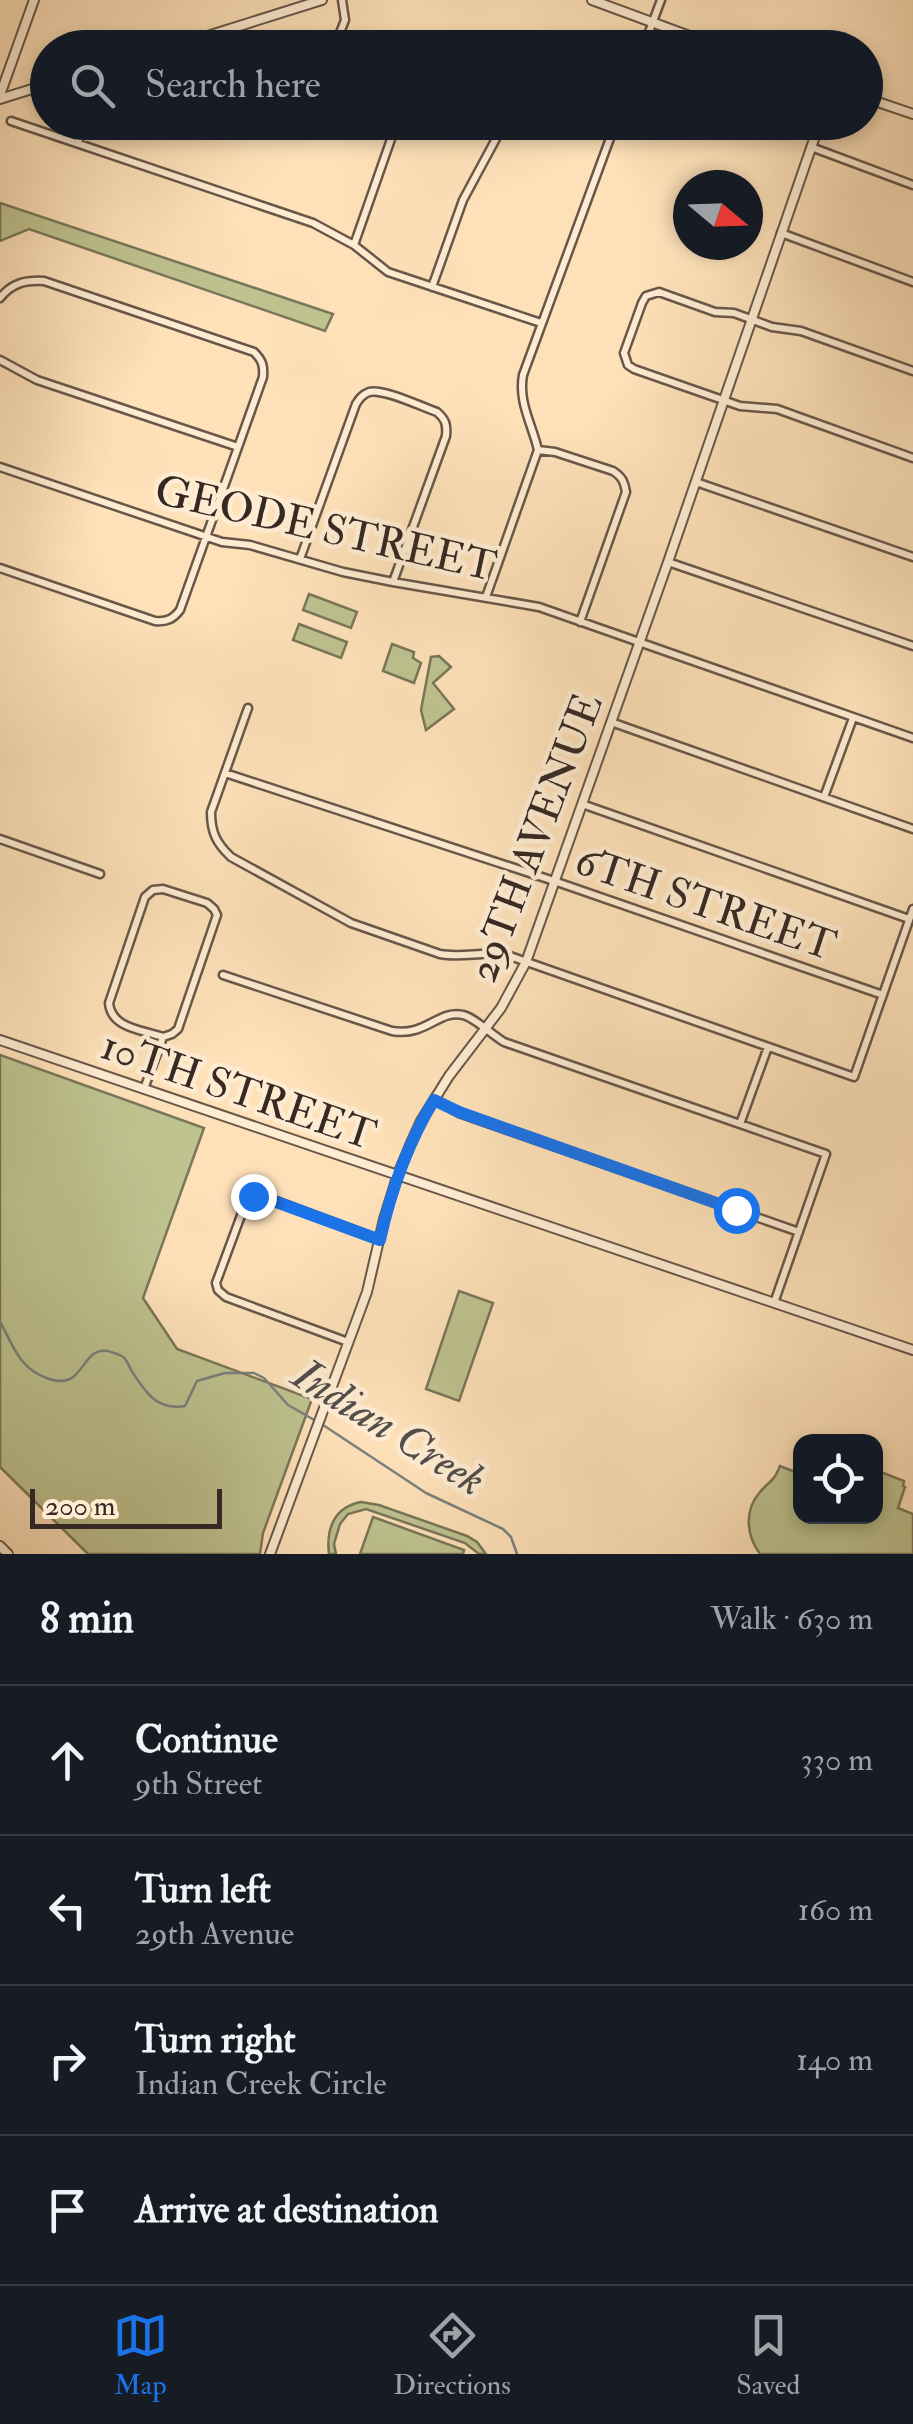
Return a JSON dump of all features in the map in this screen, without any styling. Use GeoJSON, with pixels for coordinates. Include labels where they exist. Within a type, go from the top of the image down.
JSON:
{"type":"FeatureCollection","features":[{"type":"Feature","properties":{"kind":"street"},"geometry":{"type":"LineString","coordinates":[[0,97],[34,0]]}},
{"type":"Feature","properties":{"kind":"street"},"geometry":{"type":"LineString","coordinates":[[228,30],[322,0]]}},
{"type":"Feature","properties":{"kind":"street"},"geometry":{"type":"LineString","coordinates":[[341,30],[345,20],[342,0]]}},
{"type":"Feature","properties":{"kind":"street"},"geometry":{"type":"LineString","coordinates":[[592,0],[674,30]]}},
{"type":"Feature","properties":{"kind":"street"},"geometry":{"type":"LineString","coordinates":[[649,30],[660,0]]}},
{"type":"Feature","properties":{"kind":"street"},"geometry":{"type":"LineString","coordinates":[[0,97],[30,89]]}},
{"type":"Feature","properties":{"kind":"street"},"geometry":{"type":"LineString","coordinates":[[883,104],[913,114]]}},
{"type":"Feature","properties":{"kind":"street"},"geometry":{"type":"LineString","coordinates":[[11,120],[30,127]]}},
{"type":"Feature","properties":{"kind":"street"},"geometry":{"type":"LineString","coordinates":[[69,140],[314,223],[354,245],[388,272],[542,323]]}},
{"type":"Feature","properties":{"kind":"street"},"geometry":{"type":"LineString","coordinates":[[354,245],[392,140]]}},
{"type":"Feature","properties":{"kind":"street"},"geometry":{"type":"LineString","coordinates":[[432,287],[463,200],[495,140]]}},
{"type":"Feature","properties":{"kind":"street"},"geometry":{"type":"LineString","coordinates":[[486,598],[538,450],[522,404],[523,375],[609,140]]}},
{"type":"Feature","properties":{"kind":"street","name":"29TH AVENUE"},"geometry":{"type":"LineString","coordinates":[[270,1554],[371,1278],[398,1174],[434,1100],[486,1031],[526,962],[814,140]]}},
{"type":"Feature","properties":{"kind":"street"},"geometry":{"type":"LineString","coordinates":[[811,147],[913,185]]}},
{"type":"Feature","properties":{"kind":"street"},"geometry":{"type":"LineString","coordinates":[[781,233],[913,282]]}},
{"type":"Feature","properties":{"kind":"street"},"geometry":{"type":"LineString","coordinates":[[0,298],[18,283],[44,281],[254,352],[264,367],[174,618],[164,622],[0,568]]}},
{"type":"Feature","properties":{"kind":"street"},"geometry":{"type":"LineString","coordinates":[[913,371],[801,331],[715,312],[659,292],[652,292],[642,303],[624,353],[628,364],[722,400],[776,409],[913,458]]}},
{"type":"Feature","properties":{"kind":"street"},"geometry":{"type":"LineString","coordinates":[[0,360],[37,380],[238,447]]}},
{"type":"Feature","properties":{"kind":"street"},"geometry":{"type":"LineString","coordinates":[[300,558],[356,404],[363,395],[382,392],[437,412],[447,426],[394,582]]}},
{"type":"Feature","properties":{"kind":"street"},"geometry":{"type":"LineString","coordinates":[[538,450],[613,471],[625,484],[626,492],[580,622]]}},
{"type":"Feature","properties":{"kind":"street","name":"GEODE STREET"},"geometry":{"type":"LineString","coordinates":[[0,466],[222,542],[250,545],[343,572],[539,608],[913,738]]}},
{"type":"Feature","properties":{"kind":"street"},"geometry":{"type":"LineString","coordinates":[[696,482],[913,557]]}},
{"type":"Feature","properties":{"kind":"street"},"geometry":{"type":"LineString","coordinates":[[668,562],[913,646]]}},
{"type":"Feature","properties":{"kind":"street"},"geometry":{"type":"LineString","coordinates":[[248,708],[210,812],[216,841],[231,857],[351,922],[440,954],[494,953],[526,962],[854,1077],[913,909]]}},
{"type":"Feature","properties":{"kind":"street"},"geometry":{"type":"LineString","coordinates":[[824,797],[853,718]]}},
{"type":"Feature","properties":{"kind":"street"},"geometry":{"type":"LineString","coordinates":[[611,722],[913,829]]}},
{"type":"Feature","properties":{"kind":"street","name":"6TH STREET"},"geometry":{"type":"LineString","coordinates":[[225,774],[554,881],[883,995]]}},
{"type":"Feature","properties":{"kind":"street"},"geometry":{"type":"LineString","coordinates":[[582,804],[909,919]]}},
{"type":"Feature","properties":{"kind":"street"},"geometry":{"type":"LineString","coordinates":[[0,839],[100,874]]}},
{"type":"Feature","properties":{"kind":"street"},"geometry":{"type":"LineString","coordinates":[[163,889],[207,903],[216,915],[178,1028],[162,1037],[117,1022],[110,1014],[109,1003],[145,897],[153,890],[163,889]]}},
{"type":"Feature","properties":{"kind":"street"},"geometry":{"type":"LineString","coordinates":[[223,975],[405,1034],[445,1016],[466,1015],[504,1042],[826,1154],[774,1304]]}},
{"type":"Feature","properties":{"kind":"street"},"geometry":{"type":"LineString","coordinates":[[144,1089],[162,1037]]}},
{"type":"Feature","properties":{"kind":"street","name":"10TH STREET"},"geometry":{"type":"LineString","coordinates":[[0,1040],[913,1350]]}},
{"type":"Feature","properties":{"kind":"street"},"geometry":{"type":"LineString","coordinates":[[740,1124],[768,1046]]}},
{"type":"Feature","properties":{"kind":"street"},"geometry":{"type":"LineString","coordinates":[[434,1100],[799,1232]]}},
{"type":"Feature","properties":{"kind":"street"},"geometry":{"type":"LineString","coordinates":[[348,1342],[226,1296],[216,1284],[246,1202],[253,1196],[380,1240]]}},
{"type":"Feature","properties":{"kind":"street"},"geometry":{"type":"LineString","coordinates":[[0,1546],[8,1554]]}},
{"type":"Feature","properties":{"kind":"green space"},"geometry":{"type":"Polygon","coordinates":[[[0,203],[333,314],[325,331],[29,229],[0,241],[0,203]]]}},
{"type":"Feature","properties":{"kind":"green space"},"geometry":{"type":"Polygon","coordinates":[[[309,594],[357,612],[351,628],[303,610],[309,594]]]}},
{"type":"Feature","properties":{"kind":"green space"},"geometry":{"type":"Polygon","coordinates":[[[299,624],[347,642],[341,658],[293,640],[299,624]]]}},
{"type":"Feature","properties":{"kind":"green space"},"geometry":{"type":"Polygon","coordinates":[[[392,644],[414,652],[413,658],[421,663],[414,683],[383,671],[392,644]]]}},
{"type":"Feature","properties":{"kind":"green space"},"geometry":{"type":"Polygon","coordinates":[[[439,656],[451,667],[433,683],[454,709],[426,730],[421,710],[431,657],[439,656]]]}},
{"type":"Feature","properties":{"kind":"green space"},"geometry":{"type":"Polygon","coordinates":[[[0,1055],[204,1128],[143,1298],[177,1349],[312,1399],[263,1533],[260,1554],[88,1554],[0,1467],[0,1055]]]}},
{"type":"Feature","properties":{"kind":"green space"},"geometry":{"type":"Polygon","coordinates":[[[459,1291],[493,1303],[459,1401],[426,1389],[459,1291]]]}},
{"type":"Feature","properties":{"kind":"green space"},"geometry":{"type":"Polygon","coordinates":[[[780,1466],[793,1471],[793,1524],[883,1524],[883,1473],[904,1481],[898,1508],[913,1514],[913,1554],[760,1554],[752,1539],[749,1515],[755,1499],[780,1466]]]}},
{"type":"Feature","properties":{"kind":"green space"},"geometry":{"type":"Polygon","coordinates":[[[361,1502],[467,1536],[486,1554],[366,1509],[348,1514],[340,1524],[334,1544],[336,1554],[329,1554],[334,1520],[344,1509],[361,1502]]]}},
{"type":"Feature","properties":{"kind":"green space"},"geometry":{"type":"Polygon","coordinates":[[[373,1517],[464,1550],[463,1554],[360,1554],[373,1517]]]}},
{"type":"Feature","properties":{"kind":"waterway","name":"Indian Creek"},"geometry":{"type":"LineString","coordinates":[[0,1322],[24,1363],[47,1378],[67,1380],[96,1352],[108,1351],[124,1358],[153,1398],[175,1407],[185,1406],[197,1381],[225,1373],[254,1373],[264,1378],[288,1405],[316,1421]]}},
{"type":"Feature","properties":{"kind":"waterway","name":"Indian Creek"},"geometry":{"type":"LineString","coordinates":[[323,1425],[426,1493],[503,1529],[511,1537],[517,1554]]}},
{"type":"Feature","properties":{"kind":"route"},"geometry":{"type":"LineString","coordinates":[[253,1196],[380,1240],[398,1174],[434,1100],[736,1210]]}}]}
